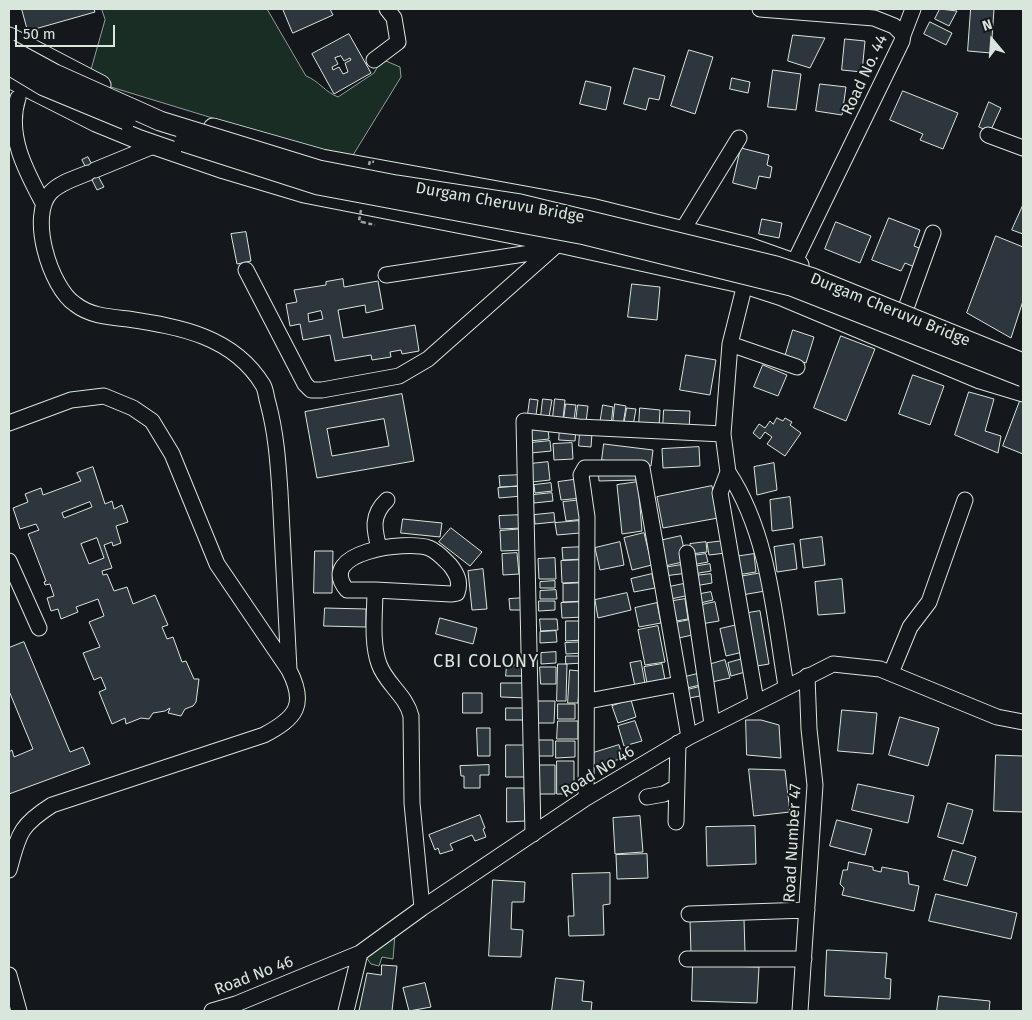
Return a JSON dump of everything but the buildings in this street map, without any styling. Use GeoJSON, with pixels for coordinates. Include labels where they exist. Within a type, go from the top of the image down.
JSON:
{"type":"FeatureCollection","features":[{"type":"Feature","properties":{"kind":"main road"},"geometry":{"type":"LineString","coordinates":[[9,37],[128,98],[180,119],[322,159],[591,208],[748,247],[794,263],[1023,353]]}},
{"type":"Feature","properties":{"kind":"main road","name":"Durgam Cheruvu Bridge"},"geometry":{"type":"LineString","coordinates":[[9,49],[64,78],[160,121],[319,170],[396,185],[520,204],[776,266],[813,278],[1023,363]]}},
{"type":"Feature","properties":{"kind":"main road","name":"Durgam Cheruvu Bridge"},"geometry":{"type":"LineString","coordinates":[[9,66],[44,86],[168,137],[309,182],[585,235],[791,286],[1023,377]]}},
{"type":"Feature","properties":{"kind":"main road"},"geometry":{"type":"LineString","coordinates":[[9,78],[96,122],[156,146],[304,193],[745,284],[782,296],[980,379],[1023,392]]}},
{"type":"Feature","properties":{"kind":"main road"},"geometry":{"type":"LineString","coordinates":[[555,246],[591,208]]}},
{"type":"Feature","properties":{"kind":"street"},"geometry":{"type":"LineString","coordinates":[[374,60],[398,42],[394,18],[387,9]]}},
{"type":"Feature","properties":{"kind":"street","name":"Road No. 44"},"geometry":{"type":"LineString","coordinates":[[760,9],[874,18],[894,26],[903,35],[902,42],[794,263]]}},
{"type":"Feature","properties":{"kind":"street"},"geometry":{"type":"LineString","coordinates":[[903,35],[913,9]]}},
{"type":"Feature","properties":{"kind":"street"},"geometry":{"type":"LineString","coordinates":[[18,98],[14,121],[18,144],[24,168],[43,203]]}},
{"type":"Feature","properties":{"kind":"street"},"geometry":{"type":"LineString","coordinates":[[988,135],[1023,148]]}},
{"type":"Feature","properties":{"kind":"street"},"geometry":{"type":"LineString","coordinates":[[682,231],[738,138]]}},
{"type":"Feature","properties":{"kind":"street"},"geometry":{"type":"LineString","coordinates":[[156,146],[61,184],[51,192],[43,203],[40,219],[48,261],[62,292],[73,304],[90,313],[167,325],[206,336],[237,356],[263,385],[276,430],[289,670]]}},
{"type":"Feature","properties":{"kind":"street"},"geometry":{"type":"LineString","coordinates":[[906,308],[934,233]]}},
{"type":"Feature","properties":{"kind":"street"},"geometry":{"type":"LineString","coordinates":[[246,270],[305,384],[311,390],[322,390],[399,376],[410,372],[428,359],[555,246]]}},
{"type":"Feature","properties":{"kind":"street"},"geometry":{"type":"LineString","coordinates":[[386,275],[555,246]]}},
{"type":"Feature","properties":{"kind":"street"},"geometry":{"type":"LineString","coordinates":[[745,284],[730,344],[723,434],[728,472],[743,496],[764,557],[786,686]]}},
{"type":"Feature","properties":{"kind":"street"},"geometry":{"type":"LineString","coordinates":[[730,344],[797,367]]}},
{"type":"Feature","properties":{"kind":"street"},"geometry":{"type":"LineString","coordinates":[[9,423],[71,400],[104,396],[133,408],[152,421],[172,454],[217,564],[289,670],[294,680],[298,698],[294,714],[284,724],[264,735],[52,805],[37,814],[19,832],[9,870]]}},
{"type":"Feature","properties":{"kind":"street"},"geometry":{"type":"LineString","coordinates":[[533,834],[524,420],[579,427],[723,434]]}},
{"type":"Feature","properties":{"kind":"street"},"geometry":{"type":"LineString","coordinates":[[586,798],[588,701],[587,517],[582,474],[585,468],[642,468],[679,684],[684,740],[675,788],[676,822]]}},
{"type":"Feature","properties":{"kind":"street"},"geometry":{"type":"LineString","coordinates":[[728,472],[720,493],[756,701]]}},
{"type":"Feature","properties":{"kind":"street"},"geometry":{"type":"LineString","coordinates":[[379,548],[374,517],[387,500]]}},
{"type":"Feature","properties":{"kind":"street"},"geometry":{"type":"LineString","coordinates":[[891,673],[910,627],[929,602],[965,500]]}},
{"type":"Feature","properties":{"kind":"street"},"geometry":{"type":"LineString","coordinates":[[416,545],[430,549],[445,559],[456,572],[460,585],[458,593],[451,594],[375,590],[347,590],[341,583],[341,572],[348,560],[379,548],[416,545]]}},
{"type":"Feature","properties":{"kind":"street"},"geometry":{"type":"LineString","coordinates":[[687,553],[712,724]]}},
{"type":"Feature","properties":{"kind":"street"},"geometry":{"type":"LineString","coordinates":[[9,561],[39,628]]}},
{"type":"Feature","properties":{"kind":"street"},"geometry":{"type":"LineString","coordinates":[[375,590],[375,648],[379,664],[408,704],[411,716],[412,803],[422,908]]}},
{"type":"Feature","properties":{"kind":"street","name":"Road No 46"},"geometry":{"type":"LineString","coordinates":[[212,1011],[236,1004],[360,954],[422,908],[586,798],[712,724],[833,664],[880,669],[997,717],[1023,722]]}},
{"type":"Feature","properties":{"kind":"street","name":"Road Number 47"},"geometry":{"type":"LineString","coordinates":[[800,1011],[815,785],[809,728],[808,676]]}},
{"type":"Feature","properties":{"kind":"street"},"geometry":{"type":"LineString","coordinates":[[588,701],[679,684]]}},
{"type":"Feature","properties":{"kind":"street"},"geometry":{"type":"LineString","coordinates":[[647,797],[664,794],[675,788]]}},
{"type":"Feature","properties":{"kind":"street"},"geometry":{"type":"LineString","coordinates":[[689,914],[807,910]]}},
{"type":"Feature","properties":{"kind":"street"},"geometry":{"type":"LineString","coordinates":[[346,1011],[360,954]]}},
{"type":"Feature","properties":{"kind":"street"},"geometry":{"type":"LineString","coordinates":[[687,959],[804,959]]}},
{"type":"Feature","properties":{"kind":"street"},"geometry":{"type":"LineString","coordinates":[[9,981],[19,1011]]}},
{"type":"Feature","properties":{"kind":"path"},"geometry":{"type":"LineString","coordinates":[[362,222],[375,225]]}},
{"type":"Feature","properties":{"kind":"green space"},"geometry":{"type":"Polygon","coordinates":[[[102,9],[267,9],[306,76],[333,95],[338,97],[374,73],[379,64],[386,61],[400,67],[401,77],[350,160],[88,80],[105,20],[102,9]]]}},
{"type":"Feature","properties":{"kind":"green space"},"geometry":{"type":"Polygon","coordinates":[[[395,934],[393,959],[382,957],[379,966],[371,964],[366,957],[395,934]]]}},
{"type":"Feature","properties":{"kind":"district","name":"CBI COLONY"},"geometry":{"type":"Point","coordinates":[486,662]}}]}
